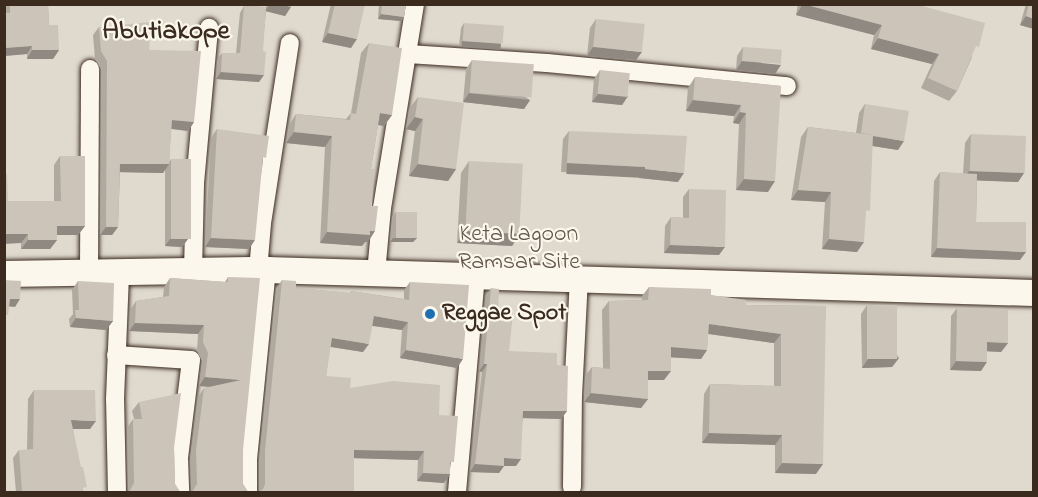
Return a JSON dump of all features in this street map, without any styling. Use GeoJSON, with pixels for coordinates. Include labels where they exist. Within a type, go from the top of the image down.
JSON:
{"type":"FeatureCollection","features":[{"type":"Feature","properties":{"kind":"main road"},"geometry":{"type":"LineString","coordinates":[[4,274],[262,271],[376,273],[1034,293]]}},
{"type":"Feature","properties":{"kind":"street"},"geometry":{"type":"LineString","coordinates":[[376,273],[382,208],[415,4]]}},
{"type":"Feature","properties":{"kind":"street"},"geometry":{"type":"LineString","coordinates":[[193,272],[195,183],[209,28]]}},
{"type":"Feature","properties":{"kind":"street"},"geometry":{"type":"LineString","coordinates":[[248,492],[248,459],[262,271],[262,223],[290,43]]}},
{"type":"Feature","properties":{"kind":"street"},"geometry":{"type":"LineString","coordinates":[[408,54],[547,63],[787,86]]}},
{"type":"Feature","properties":{"kind":"street"},"geometry":{"type":"LineString","coordinates":[[89,273],[90,69]]}},
{"type":"Feature","properties":{"kind":"street"},"geometry":{"type":"LineString","coordinates":[[117,492],[116,355],[120,273]]}},
{"type":"Feature","properties":{"kind":"street"},"geometry":{"type":"LineString","coordinates":[[457,492],[477,276]]}},
{"type":"Feature","properties":{"kind":"street"},"geometry":{"type":"LineString","coordinates":[[572,487],[573,396],[579,279]]}},
{"type":"Feature","properties":{"kind":"street"},"geometry":{"type":"LineString","coordinates":[[116,355],[191,360],[179,458],[180,492]]}},
{"type":"Feature","properties":{"kind":"green space","name":"Keta Lagoon Ramsar Site"},"geometry":{"type":"Polygon","coordinates":[[[5,5],[1033,5],[1033,492],[5,492],[5,5]]]}},
{"type":"Feature","properties":{"kind":"building"},"geometry":{"type":"Polygon","coordinates":[[[10,4],[48,4],[49,25],[58,25],[59,50],[32,50],[32,46],[4,48],[4,13],[10,13],[10,4]]]}},
{"type":"Feature","properties":{"kind":"building"},"geometry":{"type":"Polygon","coordinates":[[[335,4],[365,4],[357,39],[328,33],[335,4]]]}},
{"type":"Feature","properties":{"kind":"building"},"geometry":{"type":"Polygon","coordinates":[[[382,4],[406,4],[404,17],[381,14],[382,4]]]}},
{"type":"Feature","properties":{"kind":"building"},"geometry":{"type":"Polygon","coordinates":[[[803,4],[915,4],[985,23],[979,47],[976,46],[957,91],[928,78],[939,54],[878,38],[882,25],[803,4]]]}},
{"type":"Feature","properties":{"kind":"building"},"geometry":{"type":"Polygon","coordinates":[[[1029,4],[1034,4],[1034,19],[1026,16],[1029,4]]]}},
{"type":"Feature","properties":{"kind":"building"},"geometry":{"type":"Polygon","coordinates":[[[244,6],[266,7],[264,75],[221,72],[222,53],[240,53],[244,6]]]}},
{"type":"Feature","properties":{"kind":"building"},"geometry":{"type":"Polygon","coordinates":[[[596,19],[645,24],[642,52],[593,47],[596,19]]]}},
{"type":"Feature","properties":{"kind":"building"},"geometry":{"type":"Polygon","coordinates":[[[151,22],[149,50],[201,51],[194,122],[172,120],[169,164],[120,164],[118,227],[106,227],[107,61],[101,51],[99,27],[151,22]]]}},
{"type":"Feature","properties":{"kind":"building"},"geometry":{"type":"Polygon","coordinates":[[[464,23],[504,26],[503,44],[463,41],[464,23]]]}},
{"type":"Feature","properties":{"kind":"building"},"geometry":{"type":"Polygon","coordinates":[[[369,43],[402,48],[392,115],[380,113],[371,169],[374,169],[372,206],[378,206],[375,231],[370,231],[370,235],[327,232],[332,136],[294,132],[296,114],[350,120],[351,113],[356,114],[369,43]]]}},
{"type":"Feature","properties":{"kind":"building"},"geometry":{"type":"Polygon","coordinates":[[[743,47],[782,50],[781,64],[742,61],[743,47]]]}},
{"type":"Feature","properties":{"kind":"building"},"geometry":{"type":"Polygon","coordinates":[[[472,60],[534,64],[532,97],[470,93],[472,60]]]}},
{"type":"Feature","properties":{"kind":"building"},"geometry":{"type":"Polygon","coordinates":[[[600,70],[630,73],[627,97],[597,94],[600,70]]]}},
{"type":"Feature","properties":{"kind":"building"},"geometry":{"type":"Polygon","coordinates":[[[695,77],[781,86],[775,181],[744,179],[746,113],[740,112],[741,105],[693,100],[695,77]]]}},
{"type":"Feature","properties":{"kind":"building"},"geometry":{"type":"Polygon","coordinates":[[[418,97],[464,103],[456,169],[418,164],[423,119],[415,117],[418,97]]]}},
{"type":"Feature","properties":{"kind":"building"},"geometry":{"type":"Polygon","coordinates":[[[865,104],[909,111],[904,141],[861,133],[865,104]]]}},
{"type":"Feature","properties":{"kind":"building"},"geometry":{"type":"Polygon","coordinates":[[[808,127],[873,135],[870,211],[866,210],[864,242],[829,239],[831,192],[798,190],[808,127]]]}},
{"type":"Feature","properties":{"kind":"building"},"geometry":{"type":"Polygon","coordinates":[[[217,129],[269,136],[266,158],[263,157],[255,240],[211,238],[217,129]]]}},
{"type":"Feature","properties":{"kind":"building"},"geometry":{"type":"Polygon","coordinates":[[[569,131],[687,136],[684,173],[645,169],[645,167],[567,163],[569,131]]]}},
{"type":"Feature","properties":{"kind":"building"},"geometry":{"type":"Polygon","coordinates":[[[971,134],[1026,136],[1025,173],[970,171],[971,134]]]}},
{"type":"Feature","properties":{"kind":"building"},"geometry":{"type":"Polygon","coordinates":[[[60,156],[85,156],[85,226],[57,226],[57,240],[28,240],[28,234],[4,234],[4,174],[7,174],[8,201],[61,201],[60,156]]]}},
{"type":"Feature","properties":{"kind":"building"},"geometry":{"type":"Polygon","coordinates":[[[171,159],[191,159],[191,239],[171,239],[171,159]]]}},
{"type":"Feature","properties":{"kind":"building"},"geometry":{"type":"Polygon","coordinates":[[[469,161],[523,164],[519,234],[465,231],[469,161]]]}},
{"type":"Feature","properties":{"kind":"building"},"geometry":{"type":"Polygon","coordinates":[[[940,172],[977,174],[976,222],[1026,222],[1026,252],[937,248],[940,172]]]}},
{"type":"Feature","properties":{"kind":"building"},"geometry":{"type":"Polygon","coordinates":[[[689,189],[726,190],[725,247],[670,245],[671,217],[689,218],[689,189]]]}},
{"type":"Feature","properties":{"kind":"building"},"geometry":{"type":"Polygon","coordinates":[[[396,212],[417,212],[417,238],[396,238],[396,212]]]}},
{"type":"Feature","properties":{"kind":"building"},"geometry":{"type":"Polygon","coordinates":[[[228,277],[260,278],[243,450],[243,484],[248,492],[192,492],[197,484],[196,450],[204,388],[241,380],[205,377],[208,353],[203,342],[204,325],[135,323],[136,301],[169,296],[170,278],[228,282],[228,277]]]}},
{"type":"Feature","properties":{"kind":"building"},"geometry":{"type":"Polygon","coordinates":[[[4,280],[21,281],[20,299],[10,299],[8,315],[4,315],[4,280]]]}},
{"type":"Feature","properties":{"kind":"building"},"geometry":{"type":"Polygon","coordinates":[[[282,280],[296,281],[296,288],[351,293],[351,291],[409,300],[410,282],[469,285],[463,359],[406,350],[408,322],[374,316],[369,344],[332,338],[326,376],[351,378],[350,388],[393,381],[440,385],[439,415],[458,416],[454,462],[450,462],[450,474],[423,473],[424,451],[354,450],[354,492],[258,492],[265,484],[265,451],[282,280]]]}},
{"type":"Feature","properties":{"kind":"building"},"geometry":{"type":"Polygon","coordinates":[[[78,281],[114,283],[113,321],[76,318],[75,310],[79,310],[78,281]]]}},
{"type":"Feature","properties":{"kind":"building"},"geometry":{"type":"Polygon","coordinates":[[[649,287],[711,289],[711,295],[746,300],[746,305],[826,306],[823,464],[782,463],[782,435],[709,433],[710,384],[781,386],[781,334],[709,324],[707,350],[671,347],[671,371],[648,371],[648,399],[591,393],[592,367],[610,369],[609,301],[648,300],[649,287]]]}},
{"type":"Feature","properties":{"kind":"building"},"geometry":{"type":"Polygon","coordinates":[[[491,288],[499,289],[498,313],[513,314],[509,351],[557,353],[557,365],[568,366],[567,411],[523,411],[521,459],[504,458],[504,466],[475,464],[487,364],[484,364],[491,288]]]}},
{"type":"Feature","properties":{"kind":"building"},"geometry":{"type":"Polygon","coordinates":[[[867,305],[897,305],[897,359],[867,359],[867,305]]]}},
{"type":"Feature","properties":{"kind":"building"},"geometry":{"type":"Polygon","coordinates":[[[957,308],[1008,309],[1008,343],[987,342],[987,362],[956,361],[957,308]]]}},
{"type":"Feature","properties":{"kind":"building"},"geometry":{"type":"Polygon","coordinates":[[[34,390],[95,390],[96,421],[71,420],[87,487],[82,488],[83,492],[22,492],[19,450],[33,449],[34,390]]]}},
{"type":"Feature","properties":{"kind":"building"},"geometry":{"type":"Polygon","coordinates":[[[181,393],[174,448],[175,484],[180,492],[129,492],[134,483],[133,419],[142,419],[139,402],[181,393]]]}},
{"type":"Feature","properties":{"kind":"place","name":"Reggae Spot"},"geometry":{"type":"Point","coordinates":[430,314]}},
{"type":"Feature","properties":{"kind":"district","name":"Abutiakope"},"geometry":{"type":"Point","coordinates":[166,32]}}]}
